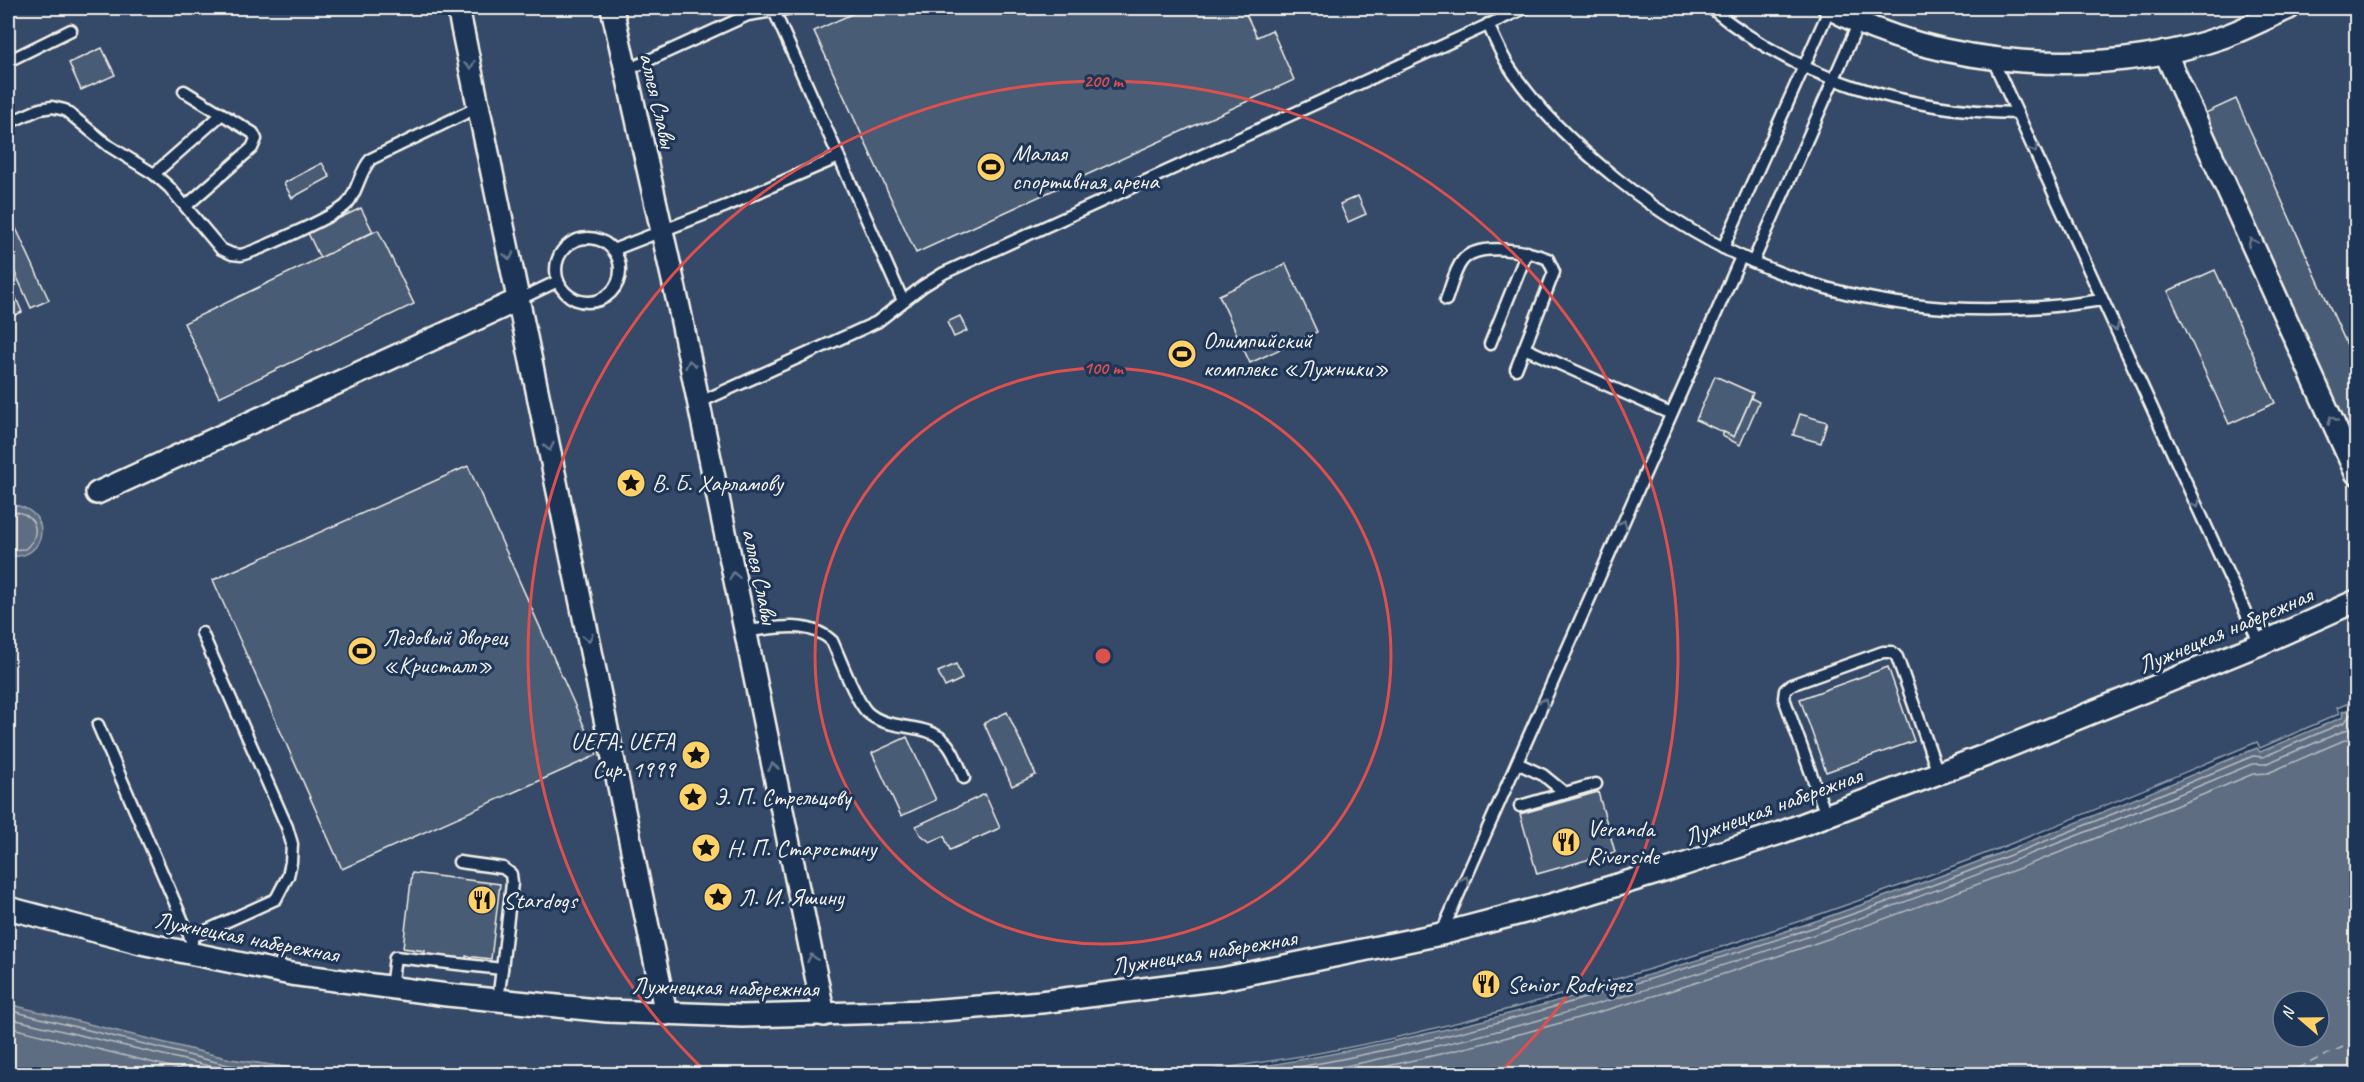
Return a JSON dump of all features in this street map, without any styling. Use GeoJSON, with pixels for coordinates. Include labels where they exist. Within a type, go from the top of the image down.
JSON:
{"type":"FeatureCollection","features":[{"type":"Feature","properties":{"kind":"street"},"geometry":{"type":"LineString","coordinates":[[458,8],[666,1014]]}},
{"type":"Feature","properties":{"kind":"street","name":"аллея Славы"},"geometry":{"type":"LineString","coordinates":[[612,8],[698,403],[824,1015]]}},
{"type":"Feature","properties":{"kind":"street"},"geometry":{"type":"LineString","coordinates":[[1829,8],[1859,22],[1937,48],[1992,58],[2077,62],[2164,52],[2224,37],[2289,8]]}},
{"type":"Feature","properties":{"kind":"street"},"geometry":{"type":"LineString","coordinates":[[2164,52],[2356,473]]}},
{"type":"Feature","properties":{"kind":"street"},"geometry":{"type":"LineString","coordinates":[[97,493],[518,300]]}},
{"type":"Feature","properties":{"kind":"street","name":"Лужнецкая набережная"},"geometry":{"type":"LineString","coordinates":[[8,908],[192,946],[291,974],[498,1000],[666,1014],[742,1016],[928,1011],[1023,1004],[1210,981],[1441,934],[1551,905],[1667,870],[1826,815],[2019,742],[2260,644],[2356,600]]}},
{"type":"Feature","properties":{"kind":"lane"},"geometry":{"type":"LineString","coordinates":[[625,71],[748,15],[792,8]]}},
{"type":"Feature","properties":{"kind":"lane"},"geometry":{"type":"LineString","coordinates":[[698,403],[877,321],[944,273],[1525,8]]}},
{"type":"Feature","properties":{"kind":"lane"},"geometry":{"type":"LineString","coordinates":[[1711,8],[1765,45],[1834,80],[1886,97],[1930,107],[1976,112],[2017,113]]}},
{"type":"Feature","properties":{"kind":"lane"},"geometry":{"type":"LineString","coordinates":[[1723,248],[1829,8]]}},
{"type":"Feature","properties":{"kind":"lane"},"geometry":{"type":"LineString","coordinates":[[774,11],[903,301]]}},
{"type":"Feature","properties":{"kind":"lane"},"geometry":{"type":"LineString","coordinates":[[1753,262],[1859,22]]}},
{"type":"Feature","properties":{"kind":"lane"},"geometry":{"type":"LineString","coordinates":[[1488,24],[1518,79],[1581,148],[1645,201],[1677,222],[1741,257],[1785,275],[1843,293],[1920,307],[2007,310],[2064,306],[2102,300]]}},
{"type":"Feature","properties":{"kind":"lane"},"geometry":{"type":"LineString","coordinates":[[8,61],[71,30]]}},
{"type":"Feature","properties":{"kind":"lane"},"geometry":{"type":"LineString","coordinates":[[1992,58],[2260,644]]}},
{"type":"Feature","properties":{"kind":"lane"},"geometry":{"type":"LineString","coordinates":[[184,91],[253,133],[255,142],[252,148],[186,206]]}},
{"type":"Feature","properties":{"kind":"lane"},"geometry":{"type":"LineString","coordinates":[[8,120],[40,109],[52,107],[64,110],[109,146],[153,174],[186,206],[221,249],[232,255],[246,254],[338,212],[354,194],[362,172],[376,155],[478,107]]}},
{"type":"Feature","properties":{"kind":"lane"},"geometry":{"type":"LineString","coordinates":[[153,174],[222,114]]}},
{"type":"Feature","properties":{"kind":"lane"},"geometry":{"type":"LineString","coordinates":[[613,250],[839,157]]}},
{"type":"Feature","properties":{"kind":"lane"},"geometry":{"type":"LineString","coordinates":[[590,238],[607,244],[613,250],[618,258],[620,276],[612,292],[597,302],[585,303],[573,299],[564,292],[558,281],[556,263],[565,247],[573,242],[590,238]]}},
{"type":"Feature","properties":{"kind":"lane"},"geometry":{"type":"LineString","coordinates":[[1446,300],[1459,267],[1470,255],[1500,250],[1527,252],[1548,259],[1554,272],[1516,369]]}},
{"type":"Feature","properties":{"kind":"lane"},"geometry":{"type":"LineString","coordinates":[[1490,344],[1527,252]]}},
{"type":"Feature","properties":{"kind":"lane"},"geometry":{"type":"LineString","coordinates":[[1441,934],[1741,257]]}},
{"type":"Feature","properties":{"kind":"lane"},"geometry":{"type":"LineString","coordinates":[[518,300],[558,281]]}},
{"type":"Feature","properties":{"kind":"lane"},"geometry":{"type":"LineString","coordinates":[[1524,348],[1671,414]]}},
{"type":"Feature","properties":{"kind":"lane"},"geometry":{"type":"LineString","coordinates":[[745,631],[805,627],[818,630],[827,636],[832,641],[867,712],[882,721],[926,731],[941,738],[951,749],[964,778]]}},
{"type":"Feature","properties":{"kind":"lane"},"geometry":{"type":"LineString","coordinates":[[98,725],[192,946],[276,899],[288,876],[292,844],[287,827],[202,633]]}},
{"type":"Feature","properties":{"kind":"lane"},"geometry":{"type":"LineString","coordinates":[[1826,815],[1784,698],[1785,690],[1791,685],[1883,652],[1892,652],[1897,657],[1938,773]]}},
{"type":"Feature","properties":{"kind":"lane"},"geometry":{"type":"LineString","coordinates":[[1517,763],[1543,775],[1565,793]]}},
{"type":"Feature","properties":{"kind":"lane"},"geometry":{"type":"LineString","coordinates":[[1520,806],[1596,784]]}},
{"type":"Feature","properties":{"kind":"lane"},"geometry":{"type":"LineString","coordinates":[[459,862],[503,868],[511,874],[512,883],[498,1000]]}},
{"type":"Feature","properties":{"kind":"lane"},"geometry":{"type":"LineString","coordinates":[[391,988],[395,957],[502,969]]}},
{"type":"Feature","properties":{"kind":"shaded area","name":"Олимпийский комплекс «Лужники»"},"geometry":{"type":"Polygon","coordinates":[[[8,8],[2356,8],[2356,700],[2337,708],[2339,714],[2260,748],[2257,742],[1953,866],[1755,936],[1622,978],[1390,1039],[1303,1056],[1186,1074],[331,1074],[230,1059],[8,1004],[8,8]]]}},
{"type":"Feature","properties":{"kind":"water"},"geometry":{"type":"Polygon","coordinates":[[[13,505],[26,509],[35,516],[40,525],[41,534],[38,543],[31,551],[8,556],[8,506],[13,505]]]}},
{"type":"Feature","properties":{"kind":"water"},"geometry":{"type":"Polygon","coordinates":[[[2356,706],[2356,1074],[1215,1074],[1404,1039],[1498,1017],[1683,965],[1775,935],[1994,856],[2257,748],[2260,752],[2343,717],[2342,712],[2356,706]]]}},
{"type":"Feature","properties":{"kind":"water"},"geometry":{"type":"Polygon","coordinates":[[[8,1004],[230,1059],[331,1074],[8,1074],[8,1004]]]}},
{"type":"Feature","properties":{"kind":"building","name":"Малая спортивная арена"},"geometry":{"type":"Polygon","coordinates":[[[865,8],[1243,8],[1257,37],[1272,30],[1294,80],[916,253],[814,31],[865,8]]]}},
{"type":"Feature","properties":{"kind":"building"},"geometry":{"type":"Polygon","coordinates":[[[102,48],[115,75],[81,90],[69,63],[102,48]]]}},
{"type":"Feature","properties":{"kind":"building"},"geometry":{"type":"Polygon","coordinates":[[[2236,99],[2356,365],[2356,458],[2201,115],[2236,99]]]}},
{"type":"Feature","properties":{"kind":"building"},"geometry":{"type":"Polygon","coordinates":[[[322,163],[330,177],[292,198],[284,183],[322,163]]]}},
{"type":"Feature","properties":{"kind":"building"},"geometry":{"type":"Polygon","coordinates":[[[1358,196],[1366,214],[1348,222],[1340,204],[1358,196]]]}},
{"type":"Feature","properties":{"kind":"building"},"geometry":{"type":"Polygon","coordinates":[[[361,208],[373,232],[320,258],[308,233],[361,208]]]}},
{"type":"Feature","properties":{"kind":"building"},"geometry":{"type":"Polygon","coordinates":[[[15,226],[49,300],[31,308],[8,257],[8,230],[15,226]]]}},
{"type":"Feature","properties":{"kind":"building"},"geometry":{"type":"Polygon","coordinates":[[[378,230],[414,304],[219,397],[184,323],[378,230]]]}},
{"type":"Feature","properties":{"kind":"building"},"geometry":{"type":"Polygon","coordinates":[[[1286,264],[1317,332],[1250,363],[1219,295],[1286,264]]]}},
{"type":"Feature","properties":{"kind":"building"},"geometry":{"type":"Polygon","coordinates":[[[2215,270],[2275,403],[2229,424],[2168,291],[2215,270]]]}},
{"type":"Feature","properties":{"kind":"building"},"geometry":{"type":"Polygon","coordinates":[[[8,279],[22,312],[8,318],[8,279]]]}},
{"type":"Feature","properties":{"kind":"building"},"geometry":{"type":"Polygon","coordinates":[[[960,316],[967,331],[954,337],[947,322],[960,316]]]}},
{"type":"Feature","properties":{"kind":"building"},"geometry":{"type":"Polygon","coordinates":[[[1715,376],[1753,393],[1734,437],[1696,420],[1715,376]]]}},
{"type":"Feature","properties":{"kind":"building"},"geometry":{"type":"Polygon","coordinates":[[[1751,398],[1759,402],[1740,445],[1722,436],[1724,432],[1734,437],[1751,398]]]}},
{"type":"Feature","properties":{"kind":"building"},"geometry":{"type":"Polygon","coordinates":[[[1800,414],[1827,422],[1821,443],[1793,435],[1800,414]]]}},
{"type":"Feature","properties":{"kind":"building"},"geometry":{"type":"Polygon","coordinates":[[[468,466],[597,755],[342,869],[213,580],[468,466]]]}},
{"type":"Feature","properties":{"kind":"building"},"geometry":{"type":"Polygon","coordinates":[[[956,664],[962,679],[945,687],[938,672],[956,664]]]}},
{"type":"Feature","properties":{"kind":"building"},"geometry":{"type":"Polygon","coordinates":[[[1888,667],[1914,741],[1826,772],[1800,699],[1888,667]]]}},
{"type":"Feature","properties":{"kind":"building"},"geometry":{"type":"Polygon","coordinates":[[[1007,712],[1036,775],[1012,786],[984,723],[1007,712]]]}},
{"type":"Feature","properties":{"kind":"building"},"geometry":{"type":"Polygon","coordinates":[[[907,737],[936,800],[901,816],[872,753],[907,737]]]}},
{"type":"Feature","properties":{"kind":"building"},"geometry":{"type":"Polygon","coordinates":[[[1598,792],[1615,852],[1537,874],[1520,814],[1598,792]]]}},
{"type":"Feature","properties":{"kind":"building"},"geometry":{"type":"Polygon","coordinates":[[[985,794],[1000,828],[950,850],[944,836],[930,842],[920,834],[916,826],[985,794]]]}},
{"type":"Feature","properties":{"kind":"building"},"geometry":{"type":"Polygon","coordinates":[[[412,873],[500,884],[491,959],[466,956],[466,960],[424,955],[425,951],[403,948],[412,873]]]}},
{"type":"Feature","properties":{"kind":"building"},"geometry":{"type":"Polygon","coordinates":[[[748,1069],[754,1069],[758,1074],[743,1074],[748,1069]]]}},
{"type":"Feature","properties":{"kind":"ferry route"},"geometry":{"type":"LineString","coordinates":[[2285,1074],[2356,1041]]}},
{"type":"Feature","properties":{"kind":"place","name":"Малая спортивная арена"},"geometry":{"type":"Point","coordinates":[991,167]}},
{"type":"Feature","properties":{"kind":"place","name":"Олимпийский комплекс «Лужники»"},"geometry":{"type":"Point","coordinates":[1182,354]}},
{"type":"Feature","properties":{"kind":"place","name":"В. Б. Харламову"},"geometry":{"type":"Point","coordinates":[631,483]}},
{"type":"Feature","properties":{"kind":"place","name":"Ледовый дворец «Кристалл»"},"geometry":{"type":"Point","coordinates":[362,651]}},
{"type":"Feature","properties":{"kind":"place","name":"UEFA. UEFA Cup. 1999"},"geometry":{"type":"Point","coordinates":[696,755]}},
{"type":"Feature","properties":{"kind":"place","name":"Э. П. Стрельцову"},"geometry":{"type":"Point","coordinates":[693,797]}},
{"type":"Feature","properties":{"kind":"place","name":"Veranda Riverside"},"geometry":{"type":"Point","coordinates":[1566,842]}},
{"type":"Feature","properties":{"kind":"place","name":"Н. П. Старостину"},"geometry":{"type":"Point","coordinates":[706,848]}},
{"type":"Feature","properties":{"kind":"place","name":"Л. И. Яшину"},"geometry":{"type":"Point","coordinates":[718,897]}},
{"type":"Feature","properties":{"kind":"place","name":"Stardogs"},"geometry":{"type":"Point","coordinates":[482,900]}},
{"type":"Feature","properties":{"kind":"place","name":"Senior Rodrigez"},"geometry":{"type":"Point","coordinates":[1486,984]}}]}
